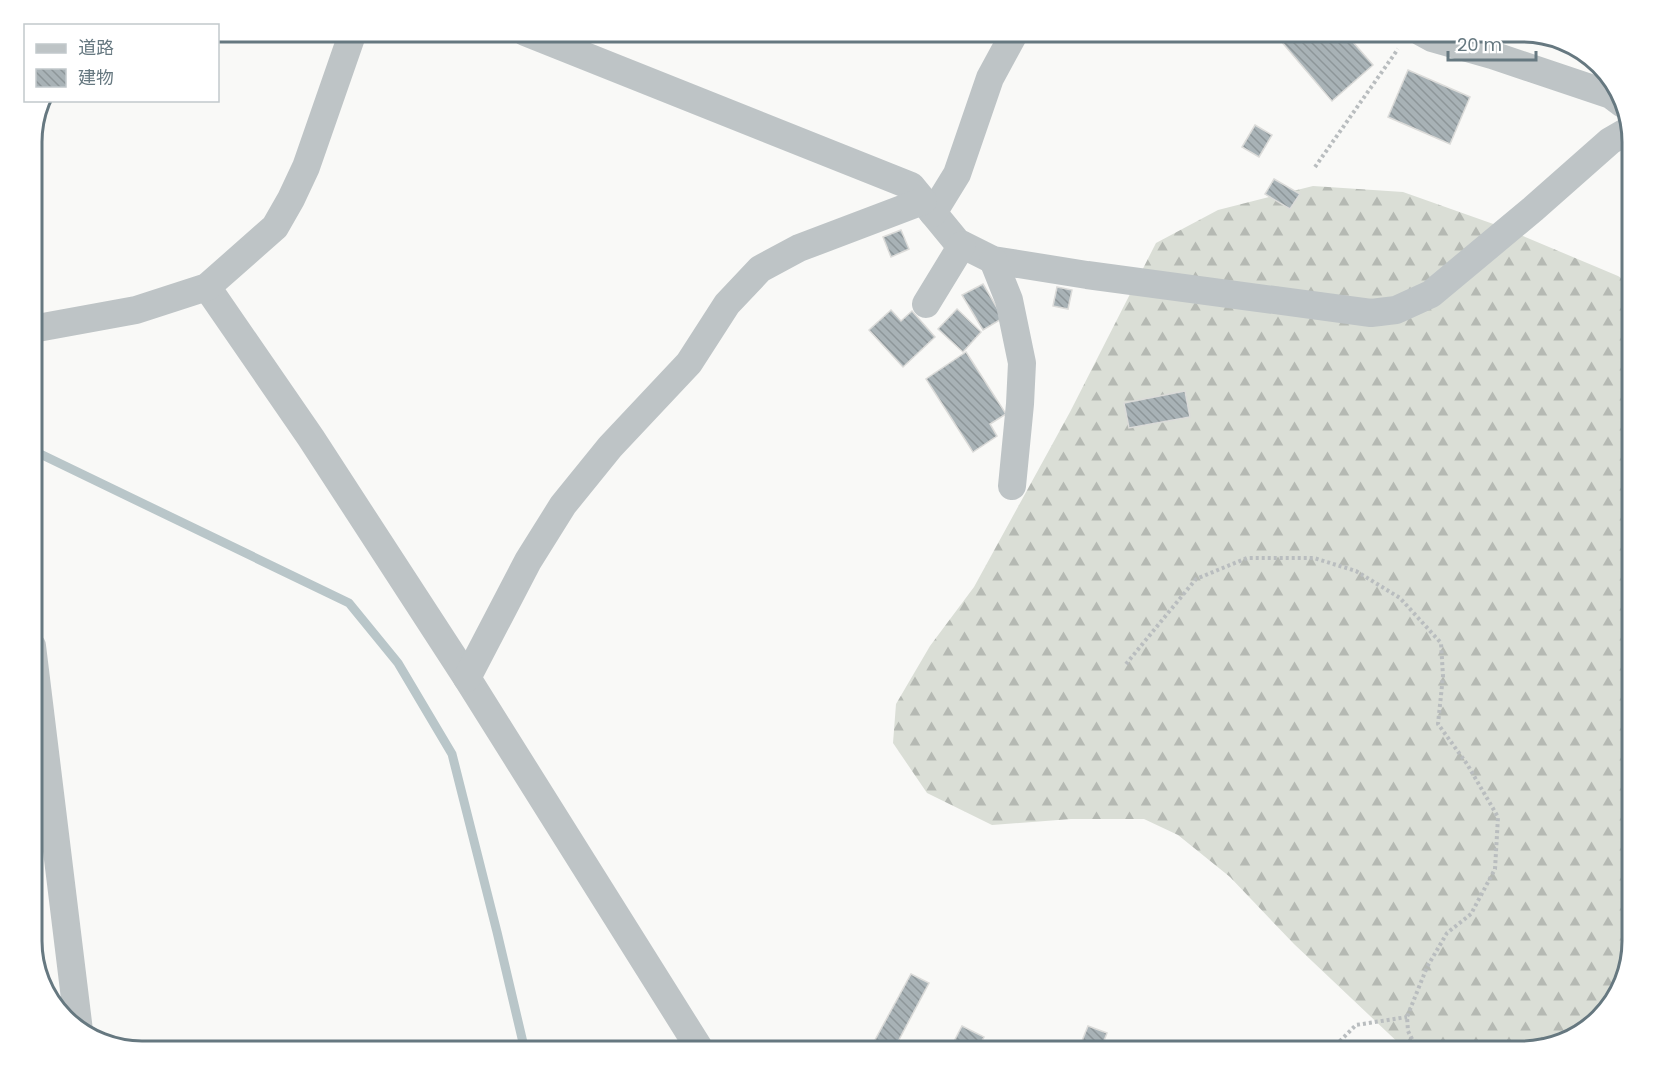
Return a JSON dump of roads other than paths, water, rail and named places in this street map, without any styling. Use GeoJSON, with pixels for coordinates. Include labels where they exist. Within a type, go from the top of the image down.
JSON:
{"type":"FeatureCollection","features":[{"type":"Feature","properties":{"kind":"street"},"geometry":{"type":"LineString","coordinates":[[42,327],[136,310],[207,287],[275,227],[291,200],[306,167],[350,42]]}},
{"type":"Feature","properties":{"kind":"street"},"geometry":{"type":"LineString","coordinates":[[550,42],[911,186],[957,242],[993,260],[1099,277],[1371,313],[1396,310],[1431,294],[1610,141],[1621,134]]}},
{"type":"Feature","properties":{"kind":"street"},"geometry":{"type":"LineString","coordinates":[[467,678],[528,561],[563,505],[610,447],[689,363],[727,304],[760,269],[799,248],[928,207],[957,174],[990,78],[1010,42]]}},
{"type":"Feature","properties":{"kind":"street"},"geometry":{"type":"LineString","coordinates":[[1446,42],[1492,55],[1611,96]]}},
{"type":"Feature","properties":{"kind":"street"},"geometry":{"type":"LineString","coordinates":[[927,304],[962,244]]}},
{"type":"Feature","properties":{"kind":"street"},"geometry":{"type":"LineString","coordinates":[[993,260],[1009,300],[1022,363],[1012,486]]}},
{"type":"Feature","properties":{"kind":"street"},"geometry":{"type":"LineString","coordinates":[[207,287],[311,438],[467,678],[694,1041]]}},
{"type":"Feature","properties":{"kind":"street"},"geometry":{"type":"LineString","coordinates":[[42,728],[77,1017]]}},
{"type":"Feature","properties":{"kind":"waterway"},"geometry":{"type":"LineString","coordinates":[[42,455],[349,603],[398,663],[452,754],[523,1041]]}}]}
